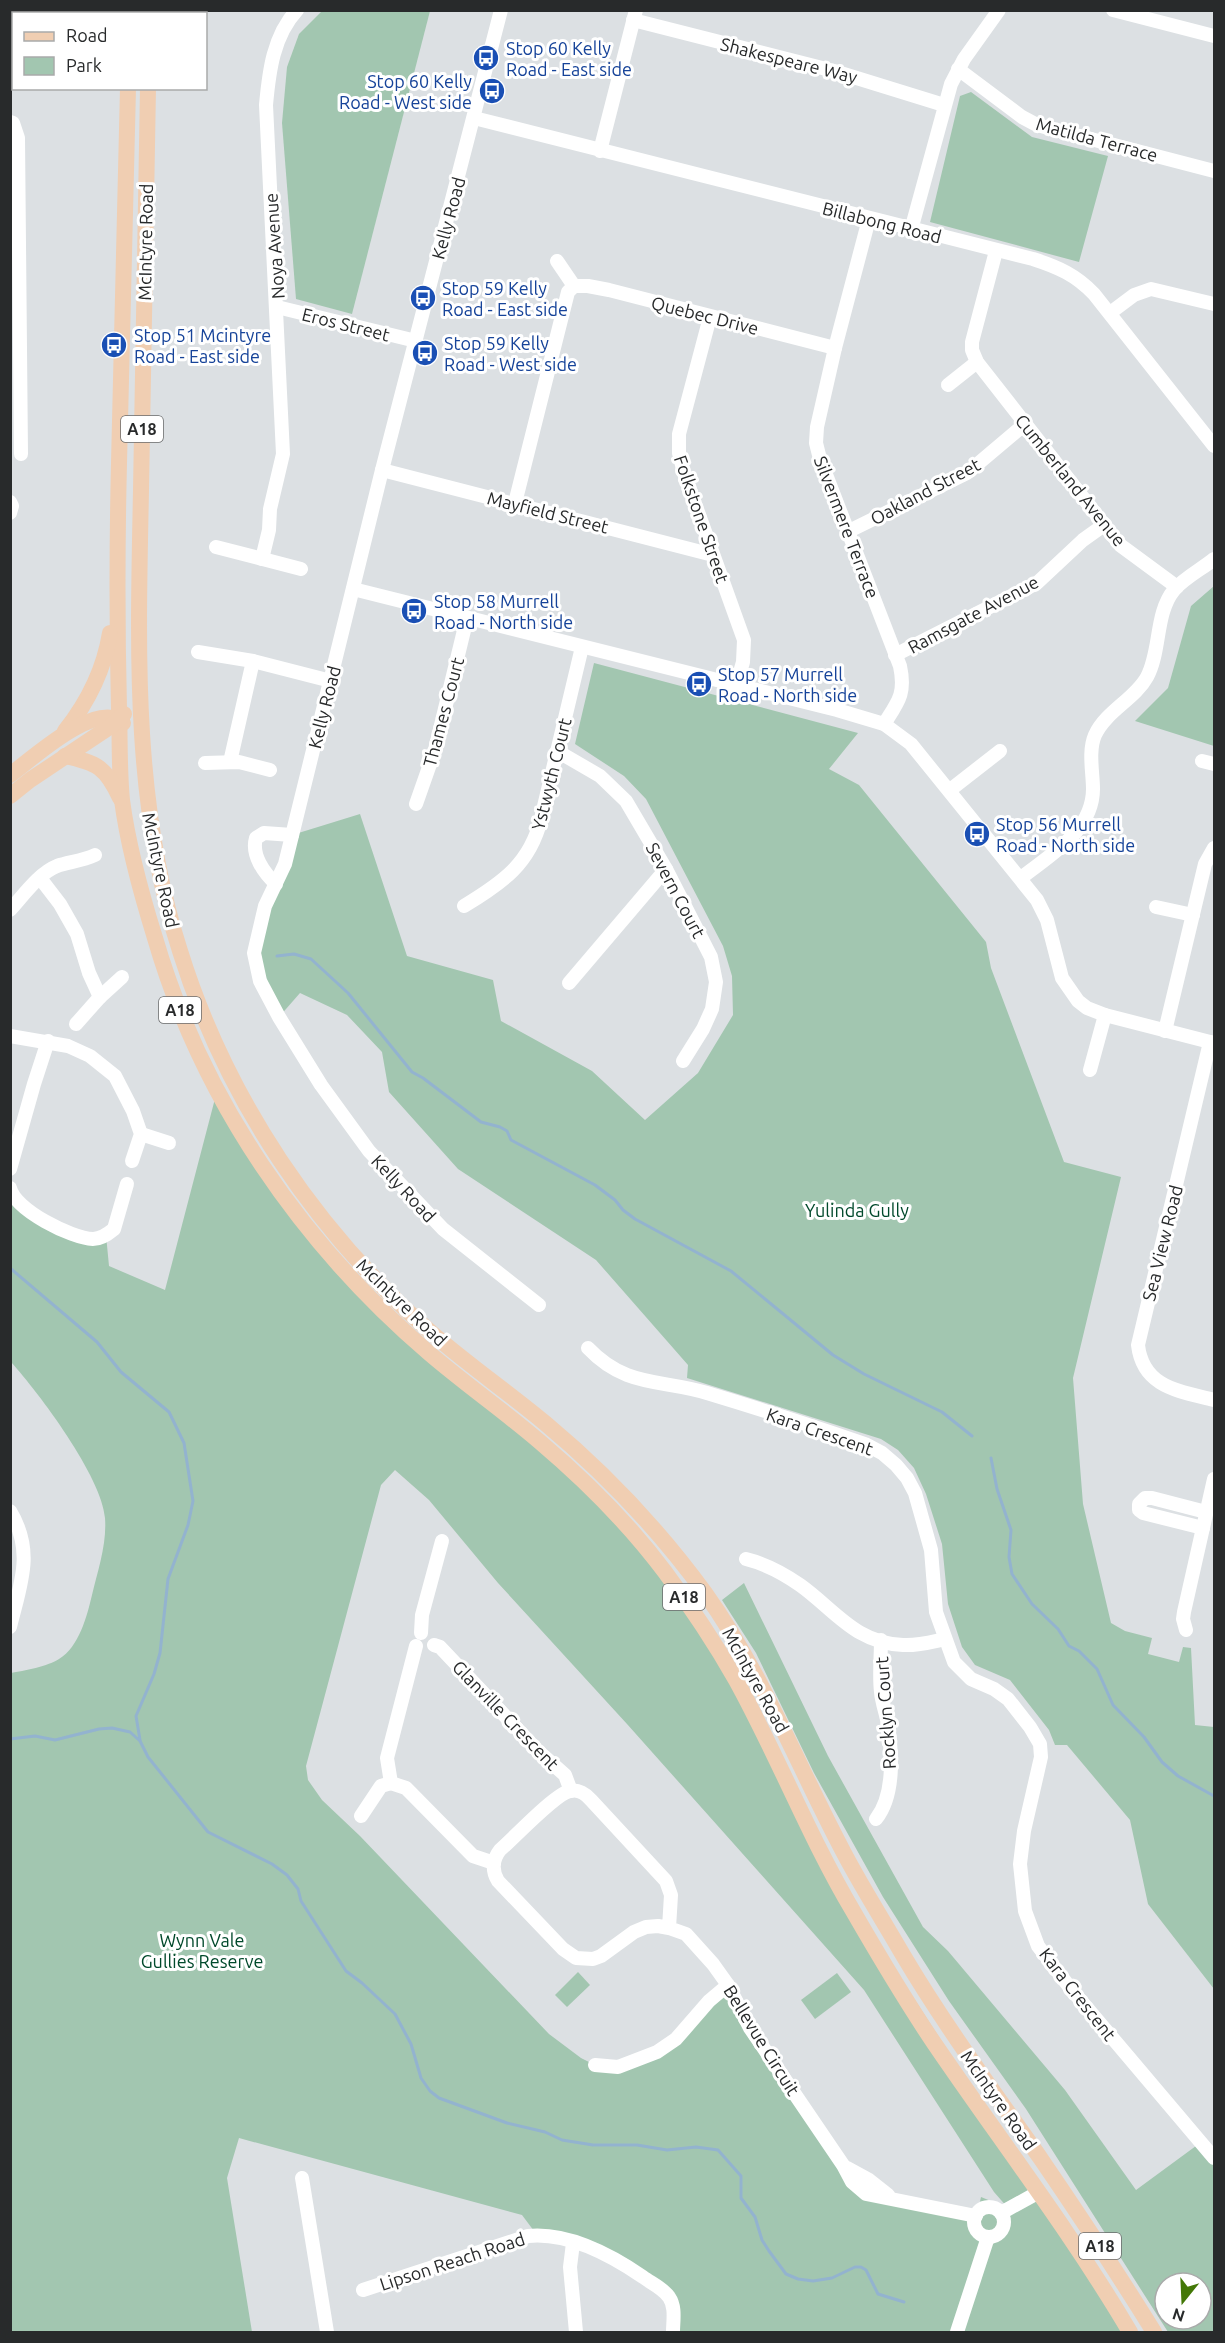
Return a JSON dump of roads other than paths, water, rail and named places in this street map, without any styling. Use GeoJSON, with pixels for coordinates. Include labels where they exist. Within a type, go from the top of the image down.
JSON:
{"type":"FeatureCollection","features":[{"type":"Feature","properties":{"kind":"main road","name":"McIntyre Road"},"geometry":{"type":"LineString","coordinates":[[128,90],[116,597],[123,806],[134,860],[154,935],[174,996],[208,1073],[251,1150],[302,1220],[364,1292],[426,1350],[539,1442],[593,1491],[662,1568],[711,1637],[736,1681],[826,1863],[895,1982],[930,2037],[1080,2253],[1130,2332]]}},
{"type":"Feature","properties":{"kind":"main road","name":"McIntyre Road"},"geometry":{"type":"LineString","coordinates":[[148,90],[139,586],[143,770],[160,880],[181,957],[210,1034],[260,1130],[350,1252],[435,1336],[550,1428],[600,1473],[647,1522],[704,1592],[755,1673],[844,1854],[904,1956],[945,2023],[1068,2199],[1154,2332]]}},
{"type":"Feature","properties":{"kind":"main road"},"geometry":{"type":"LineString","coordinates":[[10,796],[119,720],[128,707],[131,619],[139,586]]}},
{"type":"Feature","properties":{"kind":"main road"},"geometry":{"type":"LineString","coordinates":[[59,738],[87,701],[102,667],[116,597]]}},
{"type":"Feature","properties":{"kind":"main road"},"geometry":{"type":"LineString","coordinates":[[10,775],[59,738],[94,719],[111,717],[119,720],[129,733],[143,770]]}},
{"type":"Feature","properties":{"kind":"main road"},"geometry":{"type":"LineString","coordinates":[[65,756],[86,761],[102,769],[112,780],[123,806]]}},
{"type":"Feature","properties":{"kind":"main road"},"geometry":{"type":"LineString","coordinates":[[1042,2162],[1039,2192],[1068,2199]]}},
{"type":"Feature","properties":{"kind":"street","name":"Kelly Road"},"geometry":{"type":"LineString","coordinates":[[501,10],[382,470],[292,835],[282,873],[265,906],[255,945],[256,970],[263,988],[308,1065],[369,1151],[426,1213],[453,1238],[538,1305]]}},
{"type":"Feature","properties":{"kind":"street"},"geometry":{"type":"LineString","coordinates":[[911,230],[944,105],[958,69],[999,10]]}},
{"type":"Feature","properties":{"kind":"street"},"geometry":{"type":"LineString","coordinates":[[1113,10],[1215,36]]}},
{"type":"Feature","properties":{"kind":"street","name":"Noya Avenue"},"geometry":{"type":"LineString","coordinates":[[262,559],[269,530],[270,509],[283,454],[266,105],[274,53],[294,12]]}},
{"type":"Feature","properties":{"kind":"street"},"geometry":{"type":"LineString","coordinates":[[600,151],[635,15]]}},
{"type":"Feature","properties":{"kind":"street","name":"Shakespeare Way"},"geometry":{"type":"LineString","coordinates":[[635,15],[834,71],[944,105]]}},
{"type":"Feature","properties":{"kind":"street","name":"Matilda Terrace"},"geometry":{"type":"LineString","coordinates":[[958,69],[1022,117],[1037,125],[1215,171]]}},
{"type":"Feature","properties":{"kind":"street","name":"Billabong Road"},"geometry":{"type":"LineString","coordinates":[[474,118],[1051,265],[1071,274],[1085,285],[1110,313],[1215,446]]}},
{"type":"Feature","properties":{"kind":"street"},"geometry":{"type":"LineString","coordinates":[[10,122],[14,123],[18,138],[16,357],[21,453]]}},
{"type":"Feature","properties":{"kind":"street","name":"Silvermere Terrace"},"geometry":{"type":"LineString","coordinates":[[869,219],[835,348],[816,438],[820,459],[902,676],[903,690],[884,724]]}},
{"type":"Feature","properties":{"kind":"street"},"geometry":{"type":"LineString","coordinates":[[948,385],[976,362],[972,342],[996,251]]}},
{"type":"Feature","properties":{"kind":"street"},"geometry":{"type":"LineString","coordinates":[[515,503],[568,292],[574,286],[557,261]]}},
{"type":"Feature","properties":{"kind":"street","name":"Quebec Drive"},"geometry":{"type":"LineString","coordinates":[[574,286],[603,289],[835,348]]}},
{"type":"Feature","properties":{"kind":"street"},"geometry":{"type":"LineString","coordinates":[[1110,313],[1134,295],[1152,289],[1215,304]]}},
{"type":"Feature","properties":{"kind":"street","name":"Eros Street"},"geometry":{"type":"LineString","coordinates":[[277,307],[416,341]]}},
{"type":"Feature","properties":{"kind":"street","name":"Folkstone Street"},"geometry":{"type":"LineString","coordinates":[[710,317],[679,434],[678,446],[684,473],[744,640],[743,662],[736,686]]}},
{"type":"Feature","properties":{"kind":"street","name":"Cumberland Avenue"},"geometry":{"type":"LineString","coordinates":[[976,362],[1120,545],[1177,587]]}},
{"type":"Feature","properties":{"kind":"street","name":"Oakland Street"},"geometry":{"type":"LineString","coordinates":[[849,531],[967,473],[1025,424]]}},
{"type":"Feature","properties":{"kind":"street","name":"Mayfield Street"},"geometry":{"type":"LineString","coordinates":[[382,470],[713,555]]}},
{"type":"Feature","properties":{"kind":"street"},"geometry":{"type":"LineString","coordinates":[[10,502],[12,506],[10,513]]}},
{"type":"Feature","properties":{"kind":"street","name":"Ramsgate Avenue"},"geometry":{"type":"LineString","coordinates":[[895,655],[1037,583],[1083,540],[1104,525]]}},
{"type":"Feature","properties":{"kind":"street"},"geometry":{"type":"LineString","coordinates":[[216,547],[301,569]]}},
{"type":"Feature","properties":{"kind":"street"},"geometry":{"type":"LineString","coordinates":[[1021,878],[1065,843],[1083,823],[1092,802],[1092,752],[1096,734],[1104,722],[1146,679],[1166,604],[1177,587],[1215,559]]}},
{"type":"Feature","properties":{"kind":"street"},"geometry":{"type":"LineString","coordinates":[[352,589],[837,710],[884,724],[911,744],[1037,900],[1047,920],[1059,969],[1066,986],[1087,1008],[1105,1015],[1212,1043]]}},
{"type":"Feature","properties":{"kind":"street","name":"Thames Court"},"geometry":{"type":"LineString","coordinates":[[416,804],[435,750],[467,618]]}},
{"type":"Feature","properties":{"kind":"street","name":"Ystwyth Court"},"geometry":{"type":"LineString","coordinates":[[464,906],[506,877],[531,848],[539,828],[582,647]]}},
{"type":"Feature","properties":{"kind":"street"},"geometry":{"type":"LineString","coordinates":[[198,652],[253,661],[331,681]]}},
{"type":"Feature","properties":{"kind":"street"},"geometry":{"type":"LineString","coordinates":[[230,762],[253,661]]}},
{"type":"Feature","properties":{"kind":"street","name":"Severn Court"},"geometry":{"type":"LineString","coordinates":[[557,751],[600,776],[626,801],[666,869],[708,950],[716,977],[716,994],[703,1029],[683,1061]]}},
{"type":"Feature","properties":{"kind":"street"},"geometry":{"type":"LineString","coordinates":[[950,790],[1000,751]]}},
{"type":"Feature","properties":{"kind":"street"},"geometry":{"type":"LineString","coordinates":[[205,763],[230,762],[270,770]]}},
{"type":"Feature","properties":{"kind":"street"},"geometry":{"type":"LineString","coordinates":[[276,884],[266,874],[256,854],[254,848],[256,838],[264,832],[292,835]]}},
{"type":"Feature","properties":{"kind":"street"},"geometry":{"type":"LineString","coordinates":[[1165,1031],[1206,860],[1215,848]]}},
{"type":"Feature","properties":{"kind":"street"},"geometry":{"type":"LineString","coordinates":[[10,910],[40,878],[56,867],[77,863],[95,855]]}},
{"type":"Feature","properties":{"kind":"street"},"geometry":{"type":"LineString","coordinates":[[569,984],[666,869]]}},
{"type":"Feature","properties":{"kind":"street"},"geometry":{"type":"LineString","coordinates":[[40,878],[60,904],[77,934],[89,973],[100,997]]}},
{"type":"Feature","properties":{"kind":"street"},"geometry":{"type":"LineString","coordinates":[[1156,907],[1193,915]]}},
{"type":"Feature","properties":{"kind":"street"},"geometry":{"type":"LineString","coordinates":[[76,1024],[122,977]]}},
{"type":"Feature","properties":{"kind":"street"},"geometry":{"type":"LineString","coordinates":[[1090,1071],[1105,1015]]}},
{"type":"Feature","properties":{"kind":"street"},"geometry":{"type":"LineString","coordinates":[[10,1036],[68,1046],[90,1056],[115,1077],[133,1111],[141,1134],[132,1161]]}},
{"type":"Feature","properties":{"kind":"street"},"geometry":{"type":"LineString","coordinates":[[10,1168],[14,1145],[48,1041]]}},
{"type":"Feature","properties":{"kind":"street","name":"Sea View Road"},"geometry":{"type":"LineString","coordinates":[[1212,1043],[1138,1345],[1144,1364],[1160,1384],[1215,1400]]}},
{"type":"Feature","properties":{"kind":"street"},"geometry":{"type":"LineString","coordinates":[[141,1134],[169,1143]]}},
{"type":"Feature","properties":{"kind":"street"},"geometry":{"type":"LineString","coordinates":[[10,1188],[17,1200],[54,1228],[95,1239],[114,1229],[127,1184]]}},
{"type":"Feature","properties":{"kind":"street","name":"Kara Crescent"},"geometry":{"type":"LineString","coordinates":[[588,1348],[603,1362],[628,1375],[656,1383],[694,1389],[865,1444],[890,1458],[907,1478],[915,1493],[931,1550],[935,1605],[954,1662],[971,1679],[994,1689],[1008,1699],[1030,1726],[1040,1744],[1041,1757],[1022,1843],[1020,1864],[1024,1905],[1038,1946],[1071,1989],[1215,2158]]}},
{"type":"Feature","properties":{"kind":"street"},"geometry":{"type":"LineString","coordinates":[[1186,1630],[1183,1619],[1215,1479]]}},
{"type":"Feature","properties":{"kind":"street"},"geometry":{"type":"LineString","coordinates":[[1203,1528],[1143,1513],[1139,1510],[1139,1504],[1145,1498],[1152,1498],[1206,1512]]}},
{"type":"Feature","properties":{"kind":"street"},"geometry":{"type":"LineString","coordinates":[[10,1511],[25,1547],[25,1564],[10,1627]]}},
{"type":"Feature","properties":{"kind":"street"},"geometry":{"type":"LineString","coordinates":[[391,1783],[387,1758],[442,1541]]}},
{"type":"Feature","properties":{"kind":"street"},"geometry":{"type":"LineString","coordinates":[[746,1559],[774,1569],[799,1584],[851,1628],[881,1640],[910,1645],[945,1639]]}},
{"type":"Feature","properties":{"kind":"street","name":"Glanville Crescent"},"geometry":{"type":"LineString","coordinates":[[418,1640],[429,1633],[434,1638],[434,1645],[440,1647],[538,1751],[565,1775],[571,1791]]}},
{"type":"Feature","properties":{"kind":"street","name":"Rocklyn Court"},"geometry":{"type":"LineString","coordinates":[[876,1820],[883,1811],[887,1798],[889,1773],[888,1728],[881,1692],[881,1640]]}},
{"type":"Feature","properties":{"kind":"street"},"geometry":{"type":"LineString","coordinates":[[362,1816],[381,1786],[391,1783],[406,1788],[472,1856],[494,1863]]}},
{"type":"Feature","properties":{"kind":"street"},"geometry":{"type":"LineString","coordinates":[[571,1791],[587,1795],[666,1881],[671,1895],[669,1928],[646,1927],[634,1932],[601,1956],[593,1959],[576,1958],[563,1949],[498,1881],[494,1863],[500,1851],[557,1798],[571,1791]]}},
{"type":"Feature","properties":{"kind":"street","name":"Bellevue Circuit"},"geometry":{"type":"LineString","coordinates":[[669,1928],[686,1934],[728,1984],[750,2028],[843,2165],[852,2182],[866,2194],[976,2216]]}},
{"type":"Feature","properties":{"kind":"street"},"geometry":{"type":"LineString","coordinates":[[595,2065],[618,2067],[657,2052],[676,2038],[728,1984]]}},
{"type":"Feature","properties":{"kind":"street"},"geometry":{"type":"LineString","coordinates":[[302,2178],[327,2332]]}},
{"type":"Feature","properties":{"kind":"street"},"geometry":{"type":"LineString","coordinates":[[1001,2213],[1039,2192]]}},
{"type":"Feature","properties":{"kind":"street"},"geometry":{"type":"LineString","coordinates":[[990,2207],[1004,2217],[1003,2228],[999,2234],[988,2237],[978,2232],[975,2225],[976,2216],[983,2209],[990,2207]]}},
{"type":"Feature","properties":{"kind":"street","name":"Lipson Reach Road"},"geometry":{"type":"LineString","coordinates":[[363,2290],[528,2236],[549,2237],[596,2250],[622,2263],[665,2293],[674,2308],[673,2332]]}},
{"type":"Feature","properties":{"kind":"street"},"geometry":{"type":"LineString","coordinates":[[957,2332],[988,2237]]}},
{"type":"Feature","properties":{"kind":"street"},"geometry":{"type":"LineString","coordinates":[[573,2243],[570,2267],[576,2332]]}},
{"type":"Feature","properties":{"kind":"waterway"},"geometry":{"type":"LineString","coordinates":[[277,956],[294,954],[311,959],[348,993],[412,1072],[481,1122],[507,1131],[511,1140],[595,1185],[635,1219],[731,1271],[833,1355],[864,1374],[942,1412],[972,1436]]}},
{"type":"Feature","properties":{"kind":"waterway"},"geometry":{"type":"LineString","coordinates":[[10,1268],[97,1342],[121,1372],[169,1412],[184,1443],[193,1501],[188,1525],[168,1579],[160,1653],[154,1674],[136,1716],[140,1740]]}},
{"type":"Feature","properties":{"kind":"waterway"},"geometry":{"type":"LineString","coordinates":[[991,1458],[997,1489],[1011,1530],[1009,1557],[1012,1574],[1032,1604],[1058,1629],[1069,1646],[1079,1651],[1097,1669],[1113,1705],[1144,1737],[1162,1762],[1178,1776],[1214,1796]]}},
{"type":"Feature","properties":{"kind":"waterway"},"geometry":{"type":"LineString","coordinates":[[10,1739],[35,1736],[55,1740],[112,1728],[130,1732],[140,1741],[148,1757],[208,1832],[272,1864],[287,1875],[298,1889],[301,1901],[346,1971],[395,2014],[411,2044],[421,2078],[430,2091],[439,2098],[507,2123],[545,2132],[562,2140],[593,2145],[637,2145],[667,2150],[696,2147],[718,2150],[741,2176],[741,2198],[755,2217],[762,2240],[786,2274],[798,2279],[813,2281],[832,2278],[855,2267],[861,2267],[866,2270],[878,2294],[904,2302]]}},
{"type":"Feature","properties":{"kind":"place","name":"Stop 60 Kelly Road - East side"},"geometry":{"type":"Point","coordinates":[486,58]}},
{"type":"Feature","properties":{"kind":"place","name":"Stop 60 Kelly Road - West side"},"geometry":{"type":"Point","coordinates":[492,91]}},
{"type":"Feature","properties":{"kind":"place","name":"Stop 59 Kelly Road - East side"},"geometry":{"type":"Point","coordinates":[423,298]}},
{"type":"Feature","properties":{"kind":"place","name":"Stop 51 Mcintyre Road - East side"},"geometry":{"type":"Point","coordinates":[114,345]}},
{"type":"Feature","properties":{"kind":"place","name":"Stop 59 Kelly Road - West side"},"geometry":{"type":"Point","coordinates":[425,353]}},
{"type":"Feature","properties":{"kind":"place","name":"Stop 58 Murrell Road - North side"},"geometry":{"type":"Point","coordinates":[414,611]}},
{"type":"Feature","properties":{"kind":"place","name":"Stop 57 Murrell Road - North side"},"geometry":{"type":"Point","coordinates":[699,684]}},
{"type":"Feature","properties":{"kind":"place","name":"Stop 56 Murrell Road - North side"},"geometry":{"type":"Point","coordinates":[977,834]}},
{"type":"Feature","properties":{"kind":"park label","name":"Yulinda Gully"},"geometry":{"type":"Point","coordinates":[857,1210]}},
{"type":"Feature","properties":{"kind":"park label","name":"Wynn Vale Gullies Reserve"},"geometry":{"type":"Point","coordinates":[202,1950]}}]}
